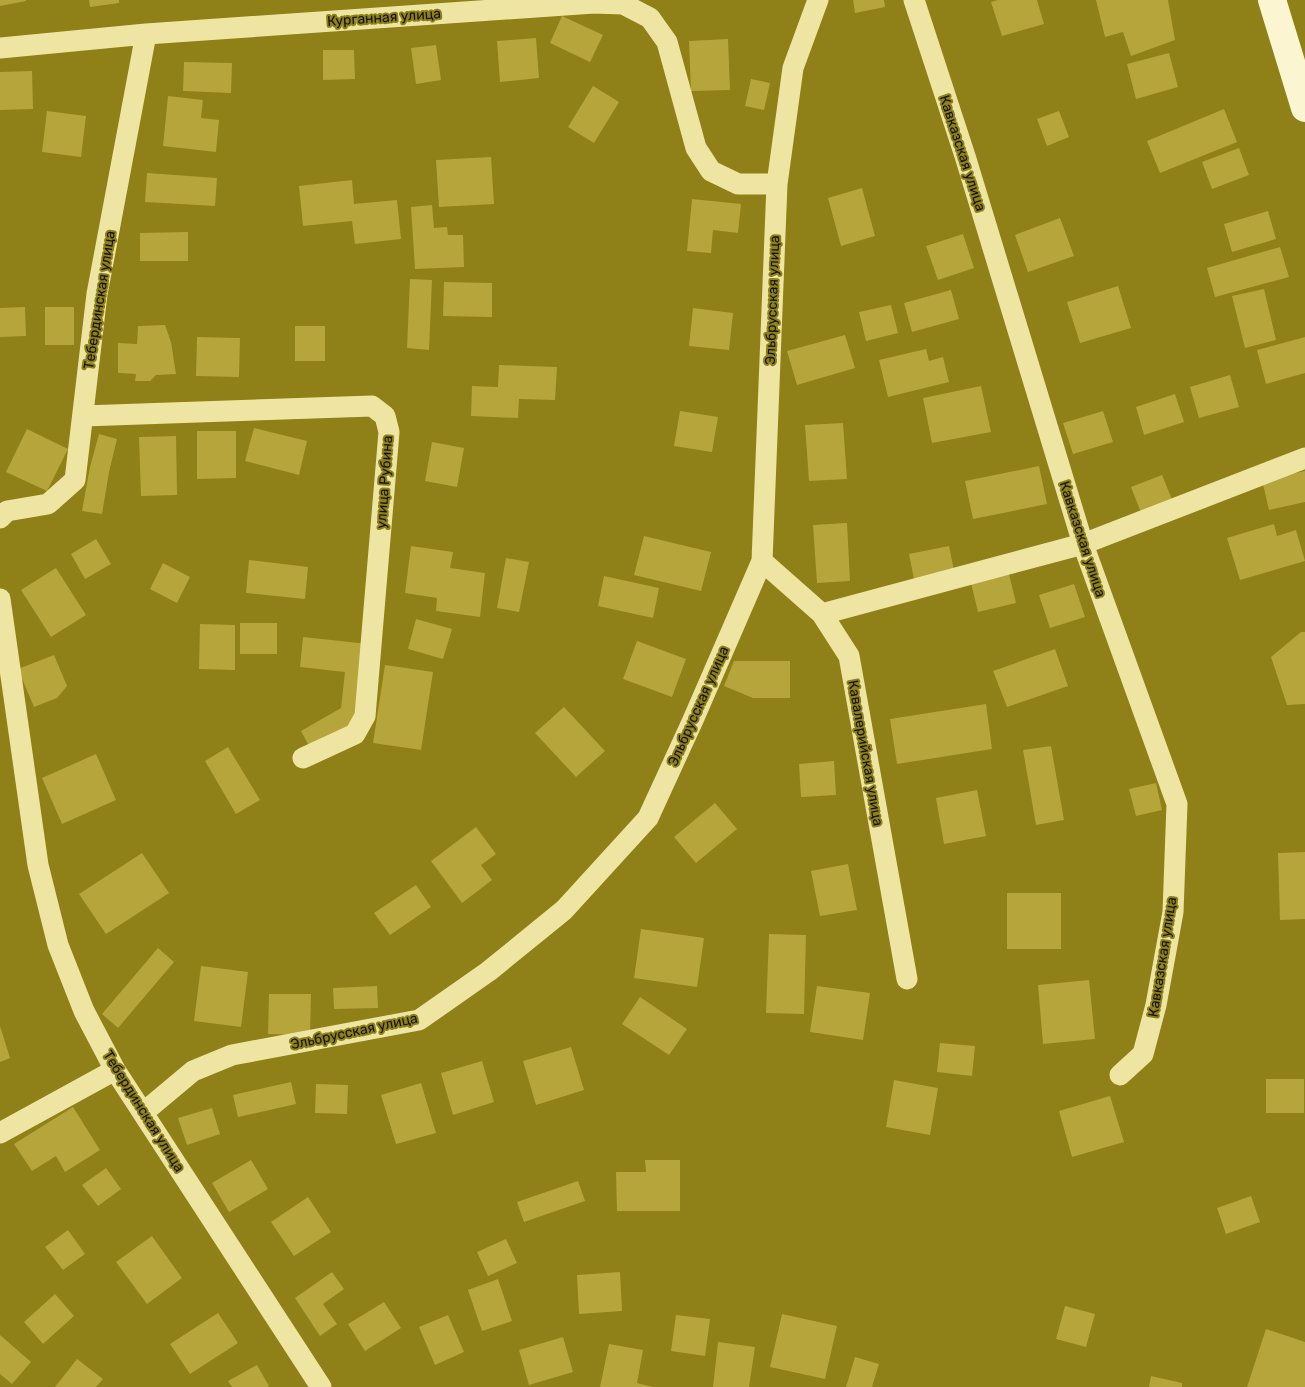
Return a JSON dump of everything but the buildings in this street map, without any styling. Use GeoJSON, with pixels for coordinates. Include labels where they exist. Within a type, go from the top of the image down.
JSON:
{"type":"FeatureCollection","features":[{"type":"Feature","properties":{"kind":"street","name":"Эльбрусская улица"},"geometry":{"type":"LineString","coordinates":[[144,1112],[193,1071],[232,1055],[419,1020],[489,971],[564,910],[648,818],[693,720],[762,560],[777,184],[793,68],[818,0]]}},
{"type":"Feature","properties":{"kind":"street","name":"Кавказская улица"},"geometry":{"type":"LineString","coordinates":[[914,0],[965,156],[1083,544],[1177,804],[1173,912],[1156,1005],[1143,1054],[1120,1075]]}},
{"type":"Feature","properties":{"kind":"street"},"geometry":{"type":"LineString","coordinates":[[1272,0],[1305,108]]}},
{"type":"Feature","properties":{"kind":"street","name":"Курганная улица"},"geometry":{"type":"LineString","coordinates":[[0,48],[146,34],[594,3],[623,4],[650,18],[667,42],[696,148],[711,172],[738,184],[777,184]]}},
{"type":"Feature","properties":{"kind":"street","name":"Тебердинская улица"},"geometry":{"type":"LineString","coordinates":[[0,518],[7,511],[48,504],[75,480],[97,294],[146,34]]}},
{"type":"Feature","properties":{"kind":"street","name":"улица Рубина"},"geometry":{"type":"LineString","coordinates":[[83,416],[372,406],[385,416],[389,432],[365,716],[355,734],[303,758]]}},
{"type":"Feature","properties":{"kind":"street"},"geometry":{"type":"LineString","coordinates":[[822,614],[1083,544],[1305,458]]}},
{"type":"Feature","properties":{"kind":"street","name":"Кавалерийская улица"},"geometry":{"type":"LineString","coordinates":[[762,560],[822,614],[848,656],[907,979]]}},
{"type":"Feature","properties":{"kind":"street","name":"Тебердинская улица"},"geometry":{"type":"LineString","coordinates":[[0,599],[3,631],[38,865],[58,945],[84,1011],[115,1070],[321,1387]]}},
{"type":"Feature","properties":{"kind":"street"},"geometry":{"type":"LineString","coordinates":[[0,1133],[115,1070]]}}]}
